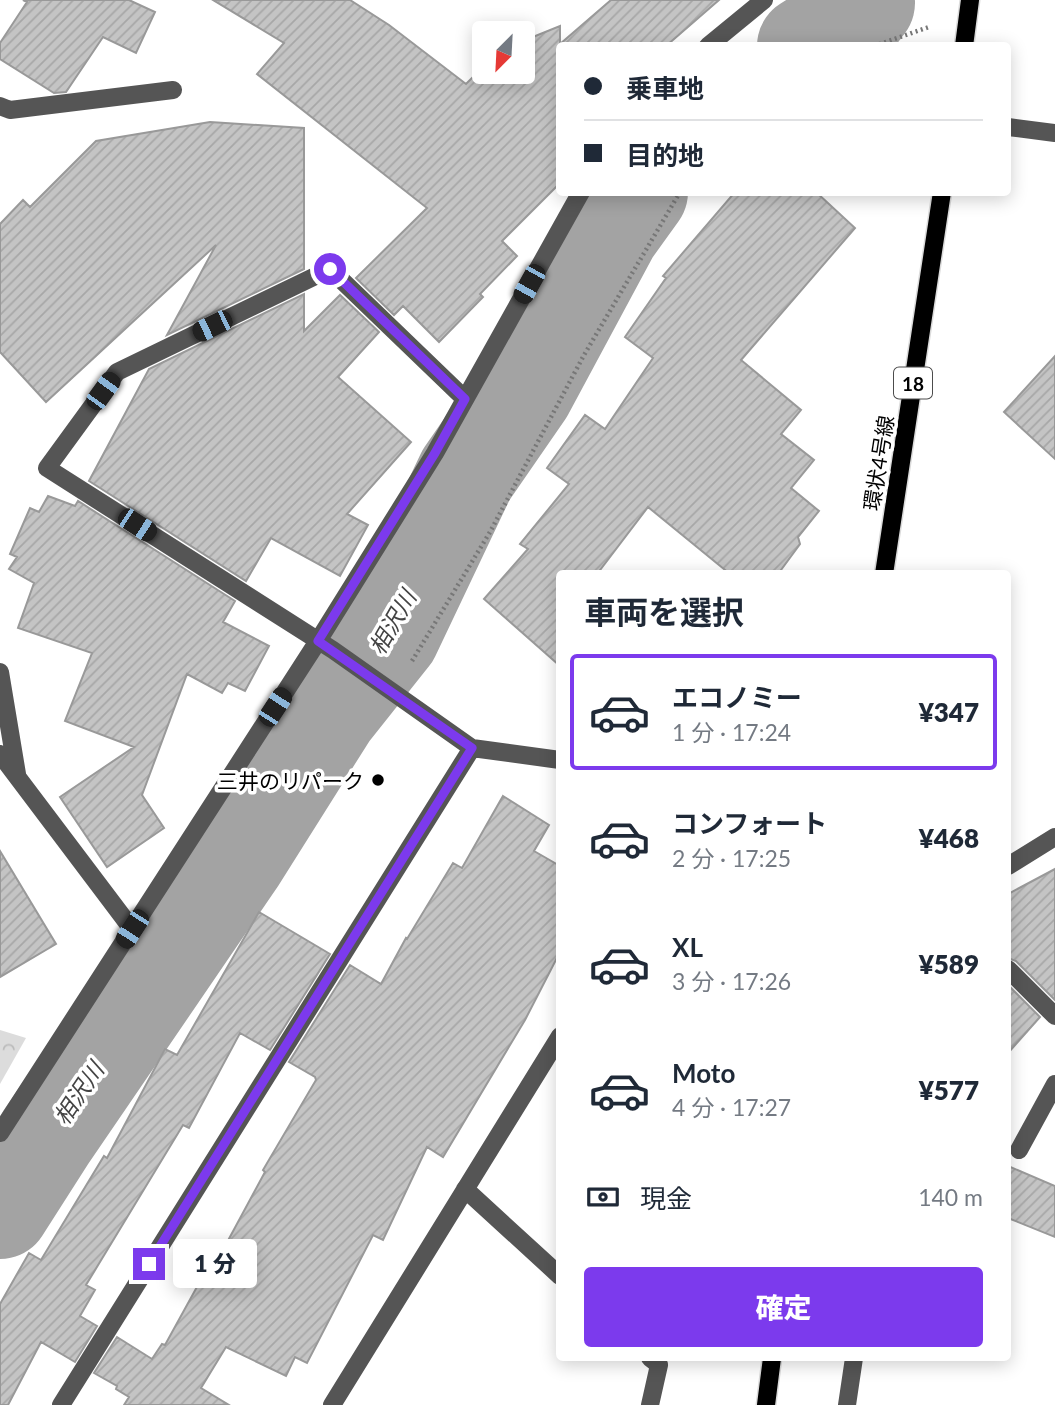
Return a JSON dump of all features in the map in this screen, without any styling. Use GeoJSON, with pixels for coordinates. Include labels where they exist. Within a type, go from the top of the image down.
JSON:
{"type":"FeatureCollection","features":[{"type":"Feature","properties":{"kind":"main road"},"geometry":{"type":"LineString","coordinates":[[965,42],[970,7]]}},
{"type":"Feature","properties":{"kind":"main road","name":"環状4号線"},"geometry":{"type":"LineString","coordinates":[[885,570],[942,196]]}},
{"type":"Feature","properties":{"kind":"main road"},"geometry":{"type":"LineString","coordinates":[[766,1405],[772,1361]]}},
{"type":"Feature","properties":{"kind":"street"},"geometry":{"type":"LineString","coordinates":[[713,42],[764,0]]}},
{"type":"Feature","properties":{"kind":"street"},"geometry":{"type":"LineString","coordinates":[[0,106],[10,110],[173,90]]}},
{"type":"Feature","properties":{"kind":"street"},"geometry":{"type":"LineString","coordinates":[[1011,127],[1055,133]]}},
{"type":"Feature","properties":{"kind":"street"},"geometry":{"type":"LineString","coordinates":[[0,1133],[132,929],[326,645],[579,196]]}},
{"type":"Feature","properties":{"kind":"street"},"geometry":{"type":"LineString","coordinates":[[465,399],[330,269],[117,372],[47,468],[326,645],[472,748],[556,760]]}},
{"type":"Feature","properties":{"kind":"street"},"geometry":{"type":"LineString","coordinates":[[0,672],[17,777]]}},
{"type":"Feature","properties":{"kind":"street"},"geometry":{"type":"LineString","coordinates":[[61,1405],[472,748]]}},
{"type":"Feature","properties":{"kind":"street"},"geometry":{"type":"LineString","coordinates":[[0,754],[132,929]]}},
{"type":"Feature","properties":{"kind":"street"},"geometry":{"type":"LineString","coordinates":[[1011,864],[1055,837]]}},
{"type":"Feature","properties":{"kind":"street"},"geometry":{"type":"LineString","coordinates":[[1011,972],[1055,1016]]}},
{"type":"Feature","properties":{"kind":"street"},"geometry":{"type":"LineString","coordinates":[[332,1405],[556,1042]]}},
{"type":"Feature","properties":{"kind":"street"},"geometry":{"type":"LineString","coordinates":[[1019,1150],[1055,1084]]}},
{"type":"Feature","properties":{"kind":"street"},"geometry":{"type":"LineString","coordinates":[[465,1189],[556,1272]]}},
{"type":"Feature","properties":{"kind":"street"},"geometry":{"type":"LineString","coordinates":[[650,1405],[659,1366],[653,1361]]}},
{"type":"Feature","properties":{"kind":"street"},"geometry":{"type":"LineString","coordinates":[[847,1405],[854,1361]]}},
{"type":"Feature","properties":{"kind":"path"},"geometry":{"type":"LineString","coordinates":[[884,42],[970,7]]}},
{"type":"Feature","properties":{"kind":"path"},"geometry":{"type":"LineString","coordinates":[[390,689],[491,532],[584,355],[678,196]]}},
{"type":"Feature","properties":{"kind":"green space"},"geometry":{"type":"Polygon","coordinates":[[[0,1030],[26,1038],[0,1084],[0,1030]]]}},
{"type":"Feature","properties":{"kind":"building"},"geometry":{"type":"Polygon","coordinates":[[[23,0],[129,0],[155,12],[136,53],[103,37],[66,92],[54,93],[0,59],[0,43],[27,2],[23,0]]]}},
{"type":"Feature","properties":{"kind":"building"},"geometry":{"type":"Polygon","coordinates":[[[213,0],[350,0],[389,25],[466,84],[472,78],[472,84],[536,84],[536,36],[560,26],[560,42],[556,42],[556,187],[502,241],[517,256],[480,294],[483,297],[439,342],[403,306],[394,315],[356,278],[427,208],[257,74],[284,43],[213,0]]]}},
{"type":"Feature","properties":{"kind":"building"},"geometry":{"type":"Polygon","coordinates":[[[611,0],[719,0],[671,42],[562,42],[611,0]]]}},
{"type":"Feature","properties":{"kind":"building"},"geometry":{"type":"Polygon","coordinates":[[[210,122],[304,128],[304,269],[167,335],[216,245],[46,402],[0,352],[0,224],[23,200],[30,207],[96,141],[210,122]]]}},
{"type":"Feature","properties":{"kind":"building"},"geometry":{"type":"Polygon","coordinates":[[[732,196],[820,196],[855,228],[741,360],[801,410],[781,434],[814,460],[791,488],[819,511],[798,537],[800,544],[781,570],[725,570],[648,507],[600,570],[556,570],[556,662],[484,599],[528,549],[520,544],[569,484],[547,468],[585,415],[605,429],[653,358],[625,337],[666,278],[663,276],[732,196]]]}},
{"type":"Feature","properties":{"kind":"building"},"geometry":{"type":"Polygon","coordinates":[[[304,294],[304,331],[340,295],[379,332],[338,377],[411,442],[347,514],[368,525],[340,576],[271,538],[246,581],[89,481],[149,369],[304,294]]]}},
{"type":"Feature","properties":{"kind":"building"},"geometry":{"type":"Polygon","coordinates":[[[1055,356],[1055,459],[1004,412],[1055,356]]]}},
{"type":"Feature","properties":{"kind":"building"},"geometry":{"type":"Polygon","coordinates":[[[48,496],[75,506],[78,501],[235,601],[223,622],[269,646],[245,691],[228,683],[222,693],[187,674],[142,795],[164,828],[107,867],[60,797],[134,747],[65,721],[92,653],[18,628],[34,583],[9,569],[17,557],[10,554],[30,508],[39,512],[48,496]]]}},
{"type":"Feature","properties":{"kind":"building"},"geometry":{"type":"Polygon","coordinates":[[[503,796],[549,825],[534,851],[556,864],[556,960],[525,1020],[443,1157],[427,1147],[383,1240],[373,1235],[307,1363],[295,1357],[286,1376],[226,1347],[201,1388],[229,1405],[124,1405],[129,1397],[116,1389],[117,1386],[94,1373],[117,1337],[152,1359],[162,1344],[165,1345],[220,1245],[224,1248],[265,1172],[263,1170],[316,1080],[289,1062],[350,965],[381,984],[453,863],[462,868],[503,796]]]}},
{"type":"Feature","properties":{"kind":"building"},"geometry":{"type":"Polygon","coordinates":[[[0,851],[56,944],[0,977],[0,851]]]}},
{"type":"Feature","properties":{"kind":"building"},"geometry":{"type":"Polygon","coordinates":[[[1055,869],[1055,1000],[1011,959],[1011,892],[1055,869]]]}},
{"type":"Feature","properties":{"kind":"building"},"geometry":{"type":"Polygon","coordinates":[[[259,912],[330,954],[270,1050],[240,1033],[189,1128],[183,1125],[86,1285],[95,1290],[80,1316],[97,1326],[75,1362],[41,1342],[8,1405],[0,1405],[0,1304],[29,1253],[41,1260],[104,1156],[107,1158],[165,1049],[177,1055],[259,912]]]}},
{"type":"Feature","properties":{"kind":"building"},"geometry":{"type":"Polygon","coordinates":[[[1011,988],[1040,1017],[1011,1050],[1011,988]]]}},
{"type":"Feature","properties":{"kind":"building"},"geometry":{"type":"Polygon","coordinates":[[[1011,1167],[1055,1186],[1055,1237],[1011,1219],[1011,1167]]]}},
{"type":"Feature","properties":{"kind":"waterway","name":"相沢川"},"geometry":{"type":"LineString","coordinates":[[813,42],[856,15],[865,3]]}},
{"type":"Feature","properties":{"kind":"waterway","name":"相沢川"},"geometry":{"type":"LineString","coordinates":[[0,1209],[46,1137],[236,859],[328,713],[390,635],[466,475],[524,391],[610,231],[635,196]]}},
{"type":"Feature","properties":{"kind":"place","name":"三井のリパーク"},"geometry":{"type":"Point","coordinates":[378,780]}},
{"type":"Feature","properties":{"kind":"route"},"geometry":{"type":"LineString","coordinates":[[149,1264],[472,748],[387,686],[318,641],[435,453],[465,399],[330,269]]}}]}
